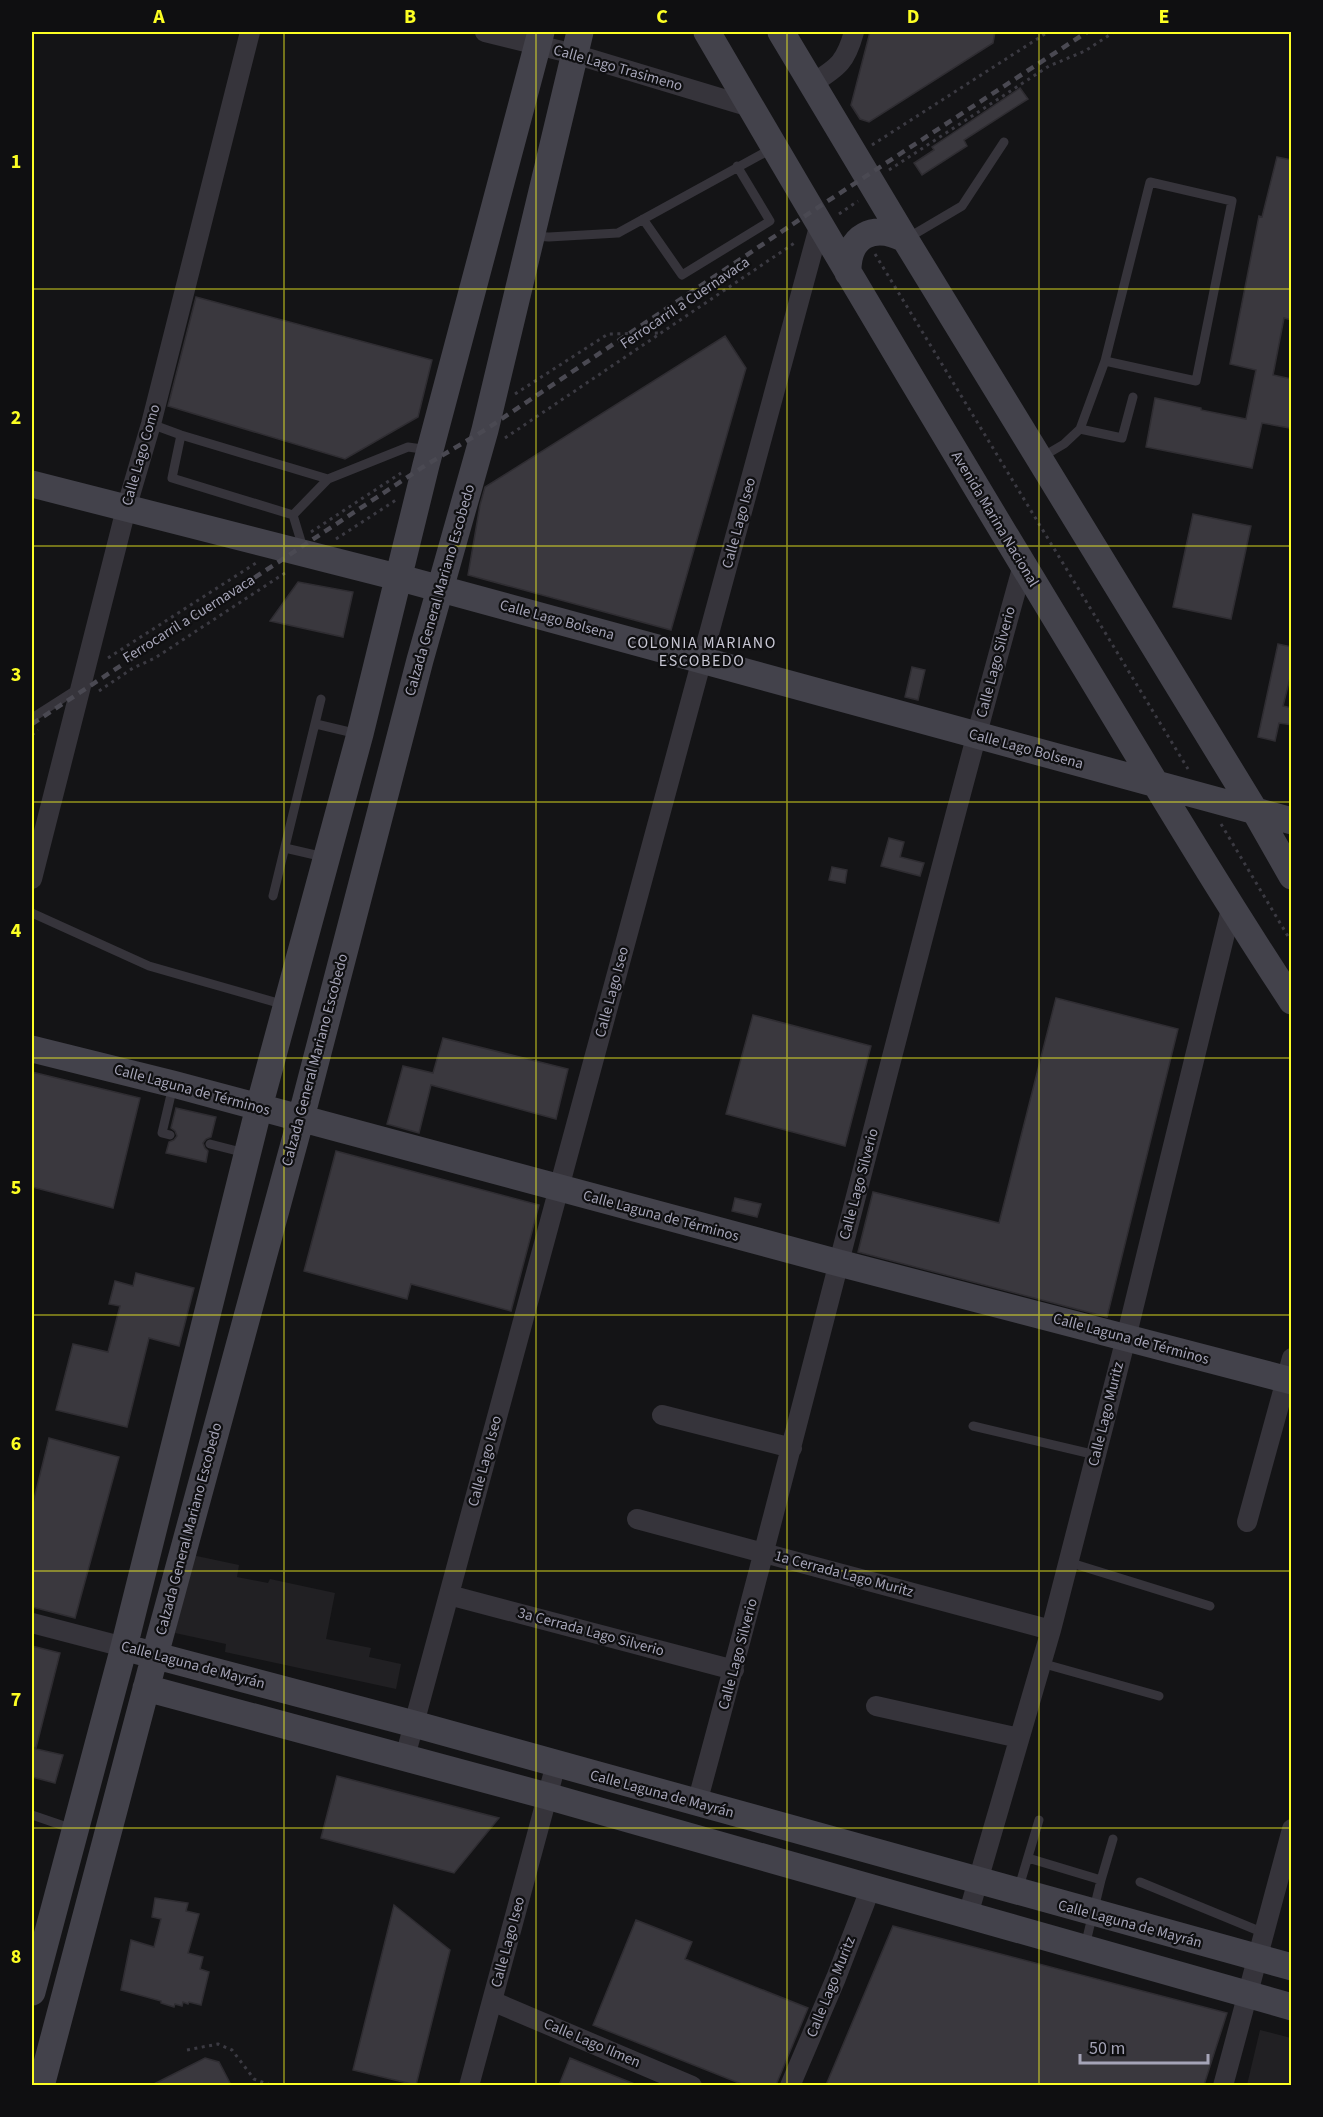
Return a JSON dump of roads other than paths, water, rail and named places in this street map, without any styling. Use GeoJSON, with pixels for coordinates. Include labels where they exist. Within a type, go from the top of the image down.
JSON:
{"type":"FeatureCollection","features":[{"type":"Feature","properties":{"kind":"main road","name":"Avenida Marina Nacional"},"geometry":{"type":"LineString","coordinates":[[707,32],[822,231],[1023,565],[1231,909],[1292,1000]]}},
{"type":"Feature","properties":{"kind":"main road"},"geometry":{"type":"LineString","coordinates":[[781,32],[855,156],[882,188],[905,240],[1255,811],[1292,876]]}},
{"type":"Feature","properties":{"kind":"main road"},"geometry":{"type":"LineString","coordinates":[[32,1992],[124,1647],[259,1107],[360,734],[397,577],[539,38]]}},
{"type":"Feature","properties":{"kind":"main road","name":"Calzada General Mariano Escobedo"},"geometry":{"type":"LineString","coordinates":[[41,2085],[301,1118],[439,589],[484,430],[577,43]]}},
{"type":"Feature","properties":{"kind":"main road"},"geometry":{"type":"LineString","coordinates":[[848,273],[850,252],[874,220],[882,188]]}},
{"type":"Feature","properties":{"kind":"main road"},"geometry":{"type":"LineString","coordinates":[[822,231],[846,238],[873,232],[885,232],[905,240]]}},
{"type":"Feature","properties":{"kind":"main road","name":"Calle Lago Bolsena"},"geometry":{"type":"LineString","coordinates":[[32,484],[126,508],[285,558],[323,548],[397,577],[439,589],[1292,821]]}},
{"type":"Feature","properties":{"kind":"main road","name":"Calle Laguna de Términos"},"geometry":{"type":"LineString","coordinates":[[32,1049],[173,1084],[1126,1338],[1290,1373]]}},
{"type":"Feature","properties":{"kind":"main road","name":"Calle Laguna de Mayrán"},"geometry":{"type":"LineString","coordinates":[[124,1647],[556,1764],[1093,1914],[1260,1946],[1292,1967]]}},
{"type":"Feature","properties":{"kind":"main road"},"geometry":{"type":"LineString","coordinates":[[146,1688],[547,1796],[1292,2007]]}},
{"type":"Feature","properties":{"kind":"main road"},"geometry":{"type":"LineString","coordinates":[[307,1731],[316,1698]]}},
{"type":"Feature","properties":{"kind":"street","name":"Calle Lago Como"},"geometry":{"type":"LineString","coordinates":[[32,879],[86,685],[126,508],[151,424],[250,32]]}},
{"type":"Feature","properties":{"kind":"street","name":"Calle Lago Trasimeno"},"geometry":{"type":"LineString","coordinates":[[485,32],[577,43],[750,106]]}},
{"type":"Feature","properties":{"kind":"street"},"geometry":{"type":"LineString","coordinates":[[813,83],[837,69],[848,53],[854,32]]}},
{"type":"Feature","properties":{"kind":"street","name":"Calle Lago Iseo"},"geometry":{"type":"LineString","coordinates":[[405,1757],[702,659],[822,231]]}},
{"type":"Feature","properties":{"kind":"street","name":"Calle Lago Silverio"},"geometry":{"type":"LineString","coordinates":[[697,1803],[765,1553],[975,736],[1023,565]]}},
{"type":"Feature","properties":{"kind":"street","name":"Calle Lago Muritz"},"geometry":{"type":"LineString","coordinates":[[968,1915],[1051,1630],[1126,1338],[1231,909]]}},
{"type":"Feature","properties":{"kind":"street"},"geometry":{"type":"LineString","coordinates":[[1247,1522],[1290,1373]]}},
{"type":"Feature","properties":{"kind":"street"},"geometry":{"type":"LineString","coordinates":[[662,1414],[792,1448]]}},
{"type":"Feature","properties":{"kind":"street","name":"1a Cerrada Lago Muritz"},"geometry":{"type":"LineString","coordinates":[[637,1519],[1051,1630]]}},
{"type":"Feature","properties":{"kind":"street","name":"3a Cerrada Lago Silverio"},"geometry":{"type":"LineString","coordinates":[[449,1595],[734,1670]]}},
{"type":"Feature","properties":{"kind":"street","name":"Calle Laguna de Mayrán"},"geometry":{"type":"LineString","coordinates":[[32,1623],[124,1647]]}},
{"type":"Feature","properties":{"kind":"street"},"geometry":{"type":"LineString","coordinates":[[876,1706],[1019,1738]]}},
{"type":"Feature","properties":{"kind":"street","name":"Calle Lago Iseo"},"geometry":{"type":"LineString","coordinates":[[469,2085],[556,1764]]}},
{"type":"Feature","properties":{"kind":"street"},"geometry":{"type":"LineString","coordinates":[[1223,2085],[1260,1946],[1288,1856],[1292,1829]]}},
{"type":"Feature","properties":{"kind":"street","name":"Calle Lago Muritz"},"geometry":{"type":"LineString","coordinates":[[790,2085],[836,1978],[871,1887]]}},
{"type":"Feature","properties":{"kind":"street","name":"Calle Lago Ilmen"},"geometry":{"type":"LineString","coordinates":[[492,2001],[692,2085]]}},
{"type":"Feature","properties":{"kind":"lane"},"geometry":{"type":"LineString","coordinates":[[905,240],[962,206],[1004,142]]}},
{"type":"Feature","properties":{"kind":"lane"},"geometry":{"type":"LineString","coordinates":[[531,236],[618,233],[773,148]]}},
{"type":"Feature","properties":{"kind":"lane"},"geometry":{"type":"LineString","coordinates":[[643,219],[682,274],[770,221],[737,166]]}},
{"type":"Feature","properties":{"kind":"lane"},"geometry":{"type":"LineString","coordinates":[[1039,458],[1064,444],[1080,429],[1105,361],[1150,182],[1232,201],[1196,381],[1105,361]]}},
{"type":"Feature","properties":{"kind":"lane"},"geometry":{"type":"LineString","coordinates":[[1080,429],[1122,438],[1133,397]]}},
{"type":"Feature","properties":{"kind":"lane"},"geometry":{"type":"LineString","coordinates":[[151,424],[328,479]]}},
{"type":"Feature","properties":{"kind":"lane"},"geometry":{"type":"LineString","coordinates":[[181,435],[172,478],[293,515]]}},
{"type":"Feature","properties":{"kind":"lane"},"geometry":{"type":"LineString","coordinates":[[293,515],[328,479],[408,447],[430,450]]}},
{"type":"Feature","properties":{"kind":"lane"},"geometry":{"type":"LineString","coordinates":[[293,515],[302,547],[323,548]]}},
{"type":"Feature","properties":{"kind":"lane"},"geometry":{"type":"LineString","coordinates":[[32,718],[86,685]]}},
{"type":"Feature","properties":{"kind":"lane"},"geometry":{"type":"LineString","coordinates":[[273,896],[321,699]]}},
{"type":"Feature","properties":{"kind":"lane"},"geometry":{"type":"LineString","coordinates":[[316,724],[360,734]]}},
{"type":"Feature","properties":{"kind":"lane"},"geometry":{"type":"LineString","coordinates":[[285,848],[327,858]]}},
{"type":"Feature","properties":{"kind":"lane"},"geometry":{"type":"LineString","coordinates":[[32,913],[149,966],[287,1006]]}},
{"type":"Feature","properties":{"kind":"lane"},"geometry":{"type":"LineString","coordinates":[[170,1135],[162,1133],[173,1084]]}},
{"type":"Feature","properties":{"kind":"lane"},"geometry":{"type":"LineString","coordinates":[[210,1144],[248,1154]]}},
{"type":"Feature","properties":{"kind":"lane"},"geometry":{"type":"LineString","coordinates":[[973,1426],[1096,1455]]}},
{"type":"Feature","properties":{"kind":"lane"},"geometry":{"type":"LineString","coordinates":[[1068,1562],[1210,1606]]}},
{"type":"Feature","properties":{"kind":"lane"},"geometry":{"type":"LineString","coordinates":[[1041,1663],[1159,1696]]}},
{"type":"Feature","properties":{"kind":"lane"},"geometry":{"type":"LineString","coordinates":[[32,1815],[75,1829]]}},
{"type":"Feature","properties":{"kind":"lane"},"geometry":{"type":"LineString","coordinates":[[1017,1893],[1039,1820]]}},
{"type":"Feature","properties":{"kind":"lane"},"geometry":{"type":"LineString","coordinates":[[1084,1948],[1113,1839]]}},
{"type":"Feature","properties":{"kind":"lane"},"geometry":{"type":"LineString","coordinates":[[1028,1858],[1101,1880]]}},
{"type":"Feature","properties":{"kind":"lane"},"geometry":{"type":"LineString","coordinates":[[1140,1882],[1260,1946]]}},
{"type":"Feature","properties":{"kind":"railway"},"geometry":{"type":"LineString","coordinates":[[32,724],[426,465],[485,430],[811,212],[1087,32]]}},
{"type":"Feature","properties":{"kind":"district","name":"COLONIA MARIANO ESCOBEDO"},"geometry":{"type":"Point","coordinates":[702,652]}}]}
